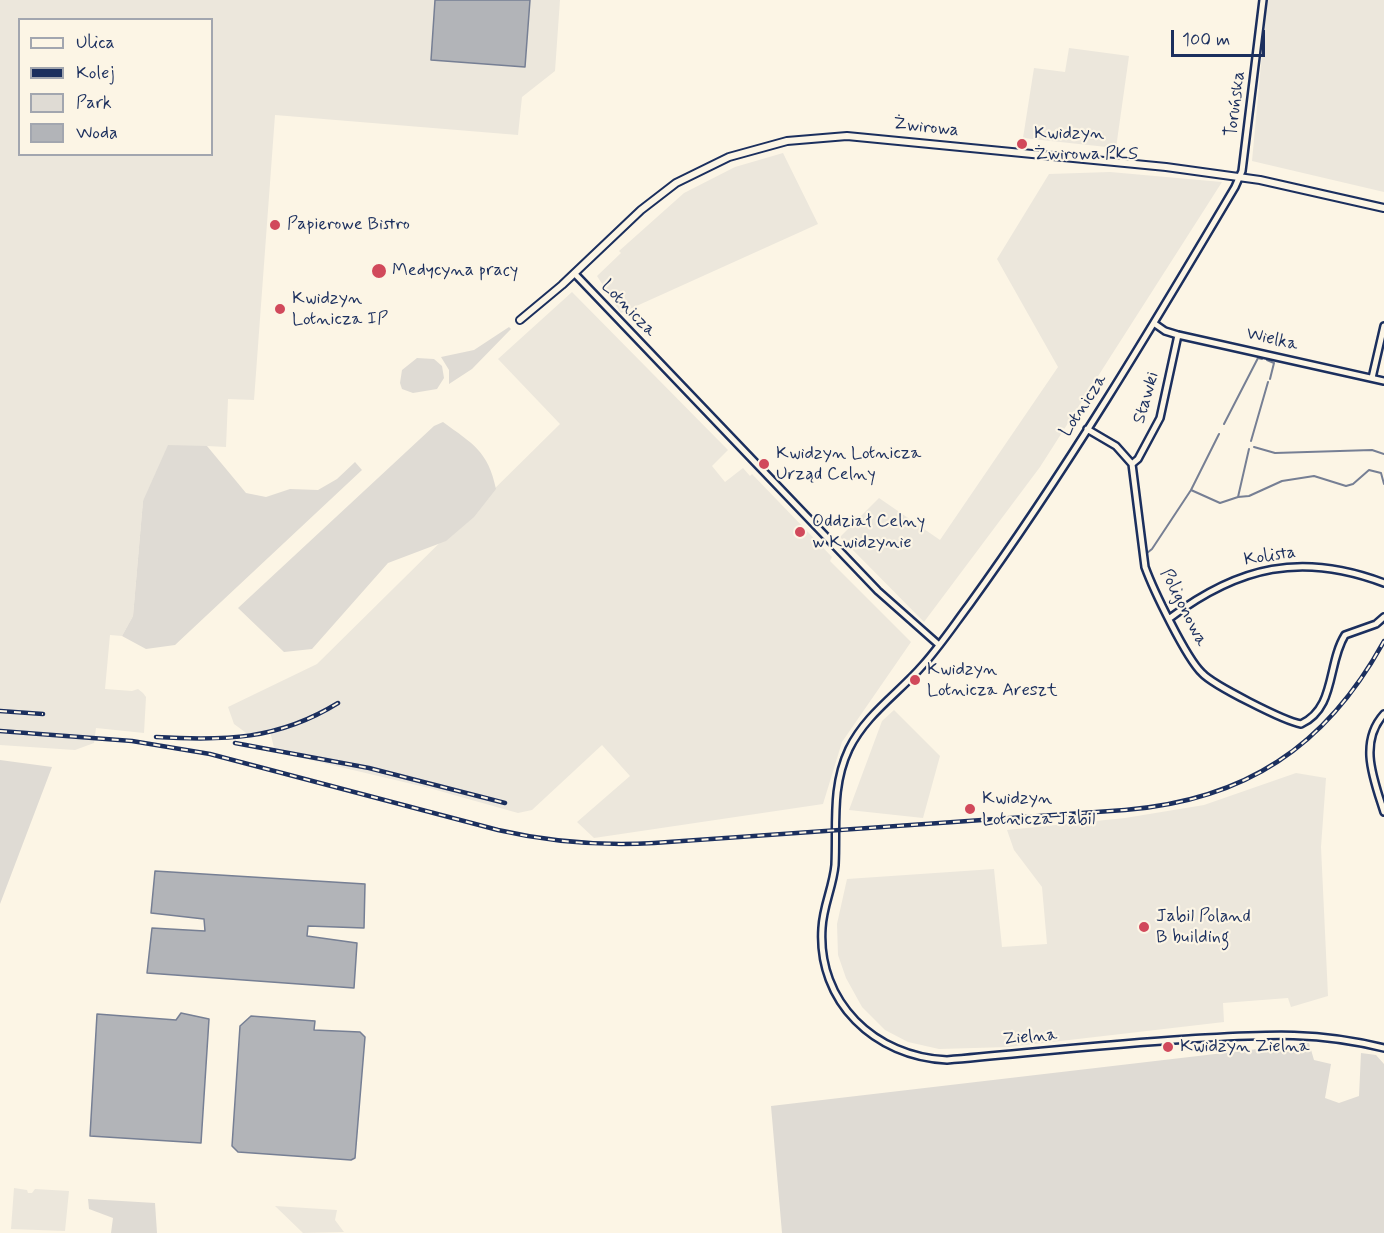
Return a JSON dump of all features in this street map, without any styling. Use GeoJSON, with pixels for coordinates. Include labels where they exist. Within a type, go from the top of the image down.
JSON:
{"type":"FeatureCollection","features":[{"type":"Feature","properties":{"kind":"street","name":"Toruńska"},"geometry":{"type":"LineString","coordinates":[[1240,176],[1263,0]]}},
{"type":"Feature","properties":{"kind":"street","name":"Żwirowa"},"geometry":{"type":"LineString","coordinates":[[520,320],[575,274],[641,210],[676,183],[729,157],[787,141],[817,137],[857,137],[1240,176],[1384,208]]}},
{"type":"Feature","properties":{"kind":"street","name":"Lotnicza"},"geometry":{"type":"LineString","coordinates":[[835,865],[835,792],[850,748],[869,718],[922,666],[939,645],[1087,429],[1155,324],[1240,176]]}},
{"type":"Feature","properties":{"kind":"street","name":"Lotnicza"},"geometry":{"type":"LineString","coordinates":[[575,274],[878,591],[939,645]]}},
{"type":"Feature","properties":{"kind":"street","name":"Wielka"},"geometry":{"type":"LineString","coordinates":[[1155,324],[1165,331],[1178,335],[1384,381]]}},
{"type":"Feature","properties":{"kind":"street"},"geometry":{"type":"LineString","coordinates":[[1372,378],[1384,326]]}},
{"type":"Feature","properties":{"kind":"street","name":"Stawki"},"geometry":{"type":"LineString","coordinates":[[1132,464],[1138,459],[1161,418],[1178,335]]}},
{"type":"Feature","properties":{"kind":"street"},"geometry":{"type":"LineString","coordinates":[[1087,429],[1116,446],[1132,464]]}},
{"type":"Feature","properties":{"kind":"street","name":"Poligonowa"},"geometry":{"type":"LineString","coordinates":[[1132,464],[1145,567],[1150,582],[1196,666],[1205,676],[1301,724],[1310,720],[1321,709],[1328,692],[1338,648],[1345,634],[1376,624],[1384,617]]}},
{"type":"Feature","properties":{"kind":"street","name":"Kolista"},"geometry":{"type":"LineString","coordinates":[[1170,618],[1220,585],[1255,572],[1273,569],[1329,567],[1348,570],[1384,583]]}},
{"type":"Feature","properties":{"kind":"street"},"geometry":{"type":"LineString","coordinates":[[1384,714],[1374,729],[1370,758],[1384,812]]}},
{"type":"Feature","properties":{"kind":"street","name":"Zielna"},"geometry":{"type":"LineString","coordinates":[[835,865],[822,928],[823,957],[830,983],[837,998],[858,1024],[880,1042],[902,1053],[920,1058],[947,1060],[1161,1041],[1301,1034],[1331,1036],[1384,1048]]}},
{"type":"Feature","properties":{"kind":"shaded area"},"geometry":{"type":"Polygon","coordinates":[[[0,0],[560,0],[555,71],[522,97],[518,135],[275,115],[254,400],[228,399],[226,447],[207,446],[143,501],[133,616],[122,636],[110,635],[105,689],[132,691],[138,689],[143,693],[146,697],[144,733],[96,728],[94,743],[75,750],[0,745],[0,0]]]}},
{"type":"Feature","properties":{"kind":"shaded area"},"geometry":{"type":"Polygon","coordinates":[[[1267,0],[1384,0],[1384,192],[1252,161],[1267,0]]]}},
{"type":"Feature","properties":{"kind":"shaded area"},"geometry":{"type":"Polygon","coordinates":[[[1069,48],[1129,56],[1116,148],[1023,138],[1034,68],[1065,72],[1069,48]]]}},
{"type":"Feature","properties":{"kind":"shaded area"},"geometry":{"type":"Polygon","coordinates":[[[783,153],[818,224],[621,313],[597,276],[621,253],[619,251],[684,193],[735,167],[783,153]]]}},
{"type":"Feature","properties":{"kind":"shaded area"},"geometry":{"type":"Polygon","coordinates":[[[1110,172],[1222,182],[1040,467],[924,622],[840,537],[879,498],[940,540],[1058,367],[997,259],[1049,174],[1110,172]]]}},
{"type":"Feature","properties":{"kind":"shaded area"},"geometry":{"type":"Polygon","coordinates":[[[572,292],[728,450],[712,466],[725,482],[743,468],[750,476],[752,474],[832,557],[830,561],[911,642],[842,742],[823,804],[594,838],[577,822],[630,776],[602,745],[532,810],[518,813],[429,788],[281,753],[274,748],[270,731],[249,735],[234,724],[228,707],[317,664],[560,424],[498,359],[572,292]]]}},
{"type":"Feature","properties":{"kind":"shaded area"},"geometry":{"type":"Polygon","coordinates":[[[894,710],[940,756],[923,818],[849,810],[882,721],[894,710]]]}},
{"type":"Feature","properties":{"kind":"shaded area"},"geometry":{"type":"Polygon","coordinates":[[[1296,773],[1326,778],[1321,847],[1328,996],[1291,1007],[1288,998],[1223,1003],[1224,1022],[1009,1047],[939,1049],[908,1042],[885,1030],[862,1007],[846,978],[838,955],[837,924],[847,879],[994,869],[1002,947],[1047,944],[1042,887],[1014,850],[1007,830],[1125,818],[1204,805],[1296,773]]]}},
{"type":"Feature","properties":{"kind":"shaded area"},"geometry":{"type":"Polygon","coordinates":[[[14,1188],[27,1190],[28,1193],[32,1193],[35,1189],[69,1191],[65,1231],[11,1229],[14,1188]]]}},
{"type":"Feature","properties":{"kind":"shaded area"},"geometry":{"type":"Polygon","coordinates":[[[275,1206],[337,1210],[335,1220],[344,1232],[303,1233],[275,1206]]]}},
{"type":"Feature","properties":{"kind":"green space"},"geometry":{"type":"Polygon","coordinates":[[[509,327],[511,329],[472,369],[449,384],[449,370],[441,357],[474,350],[509,327]]]}},
{"type":"Feature","properties":{"kind":"green space"},"geometry":{"type":"Polygon","coordinates":[[[417,358],[434,359],[442,366],[444,378],[437,389],[413,393],[402,389],[400,383],[402,370],[417,358]]]}},
{"type":"Feature","properties":{"kind":"green space"},"geometry":{"type":"Polygon","coordinates":[[[443,422],[478,449],[489,466],[496,489],[474,517],[446,541],[388,563],[312,649],[284,652],[238,608],[434,426],[443,422]]]}},
{"type":"Feature","properties":{"kind":"green space"},"geometry":{"type":"Polygon","coordinates":[[[168,445],[207,446],[246,493],[266,497],[290,489],[318,490],[337,479],[355,462],[362,470],[175,645],[146,649],[122,636],[133,616],[143,501],[168,445]]]}},
{"type":"Feature","properties":{"kind":"green space"},"geometry":{"type":"Polygon","coordinates":[[[0,760],[52,767],[0,904],[0,760]]]}},
{"type":"Feature","properties":{"kind":"green space"},"geometry":{"type":"Polygon","coordinates":[[[1309,1043],[1314,1060],[1331,1064],[1325,1098],[1339,1103],[1359,1096],[1361,1053],[1376,1055],[1384,1064],[1384,1233],[782,1233],[771,1106],[1309,1043]]]}},
{"type":"Feature","properties":{"kind":"green space"},"geometry":{"type":"Polygon","coordinates":[[[88,1199],[155,1203],[157,1233],[111,1233],[113,1218],[89,1209],[88,1199]]]}},
{"type":"Feature","properties":{"kind":"water"},"geometry":{"type":"Polygon","coordinates":[[[435,0],[530,0],[525,67],[431,60],[435,0]]]}},
{"type":"Feature","properties":{"kind":"water"},"geometry":{"type":"Polygon","coordinates":[[[155,871],[365,884],[364,928],[308,926],[307,936],[357,943],[354,988],[147,973],[152,928],[205,931],[204,919],[151,913],[155,871]]]}},
{"type":"Feature","properties":{"kind":"water"},"geometry":{"type":"Polygon","coordinates":[[[181,1013],[209,1019],[201,1143],[90,1136],[97,1014],[176,1020],[181,1013]]]}},
{"type":"Feature","properties":{"kind":"water"},"geometry":{"type":"Polygon","coordinates":[[[251,1016],[315,1021],[314,1030],[360,1032],[365,1037],[355,1158],[351,1160],[238,1152],[232,1146],[240,1026],[251,1016]]]}},
{"type":"Feature","properties":{"kind":"waterway"},"geometry":{"type":"LineString","coordinates":[[1224,424],[1258,358],[1262,359]]}},
{"type":"Feature","properties":{"kind":"waterway"},"geometry":{"type":"LineString","coordinates":[[1267,360],[1274,363],[1270,379]]}},
{"type":"Feature","properties":{"kind":"waterway"},"geometry":{"type":"LineString","coordinates":[[1251,441],[1268,382]]}},
{"type":"Feature","properties":{"kind":"waterway"},"geometry":{"type":"LineString","coordinates":[[1147,553],[1152,549],[1191,490],[1219,434]]}},
{"type":"Feature","properties":{"kind":"waterway"},"geometry":{"type":"LineString","coordinates":[[1254,447],[1275,453],[1372,450],[1384,454]]}},
{"type":"Feature","properties":{"kind":"waterway"},"geometry":{"type":"LineString","coordinates":[[1191,490],[1220,503],[1238,497],[1249,449]]}},
{"type":"Feature","properties":{"kind":"waterway"},"geometry":{"type":"LineString","coordinates":[[1238,497],[1249,496],[1282,481],[1314,476],[1346,486],[1353,484],[1369,470],[1381,473],[1384,484]]}},
{"type":"Feature","properties":{"kind":"railway"},"geometry":{"type":"LineString","coordinates":[[0,731],[132,741],[210,754],[498,830],[537,838],[615,844],[654,843],[1125,810],[1168,804],[1208,794],[1244,780],[1278,762],[1308,738],[1336,711],[1361,678],[1384,641]]}},
{"type":"Feature","properties":{"kind":"railway"},"geometry":{"type":"LineString","coordinates":[[156,737],[228,738],[272,731],[316,715],[338,703]]}},
{"type":"Feature","properties":{"kind":"railway"},"geometry":{"type":"LineString","coordinates":[[0,711],[43,714]]}},
{"type":"Feature","properties":{"kind":"railway"},"geometry":{"type":"LineString","coordinates":[[235,743],[369,768],[505,803]]}},
{"type":"Feature","properties":{"kind":"place","name":"Kwidzyn Żwirowa PKS"},"geometry":{"type":"Point","coordinates":[1022,144]}},
{"type":"Feature","properties":{"kind":"place","name":"Papierowe Bistro"},"geometry":{"type":"Point","coordinates":[275,225]}},
{"type":"Feature","properties":{"kind":"place","name":"Medycyna pracy"},"geometry":{"type":"Point","coordinates":[379,271]}},
{"type":"Feature","properties":{"kind":"place","name":"Kwidzyn Lotnicza IP"},"geometry":{"type":"Point","coordinates":[280,309]}},
{"type":"Feature","properties":{"kind":"place","name":"Kwidzyn Lotnicza Urząd Celny"},"geometry":{"type":"Point","coordinates":[764,464]}},
{"type":"Feature","properties":{"kind":"place","name":"Oddział Celny w Kwidzynie"},"geometry":{"type":"Point","coordinates":[800,532]}},
{"type":"Feature","properties":{"kind":"place","name":"Kwidzyn Lotnicza Areszt"},"geometry":{"type":"Point","coordinates":[915,680]}},
{"type":"Feature","properties":{"kind":"place","name":"Kwidzyn Lotnicza Jabil"},"geometry":{"type":"Point","coordinates":[970,809]}},
{"type":"Feature","properties":{"kind":"place","name":"Jabil Poland B building"},"geometry":{"type":"Point","coordinates":[1144,927]}},
{"type":"Feature","properties":{"kind":"place","name":"Kwidzyn Zielna"},"geometry":{"type":"Point","coordinates":[1168,1047]}}]}
